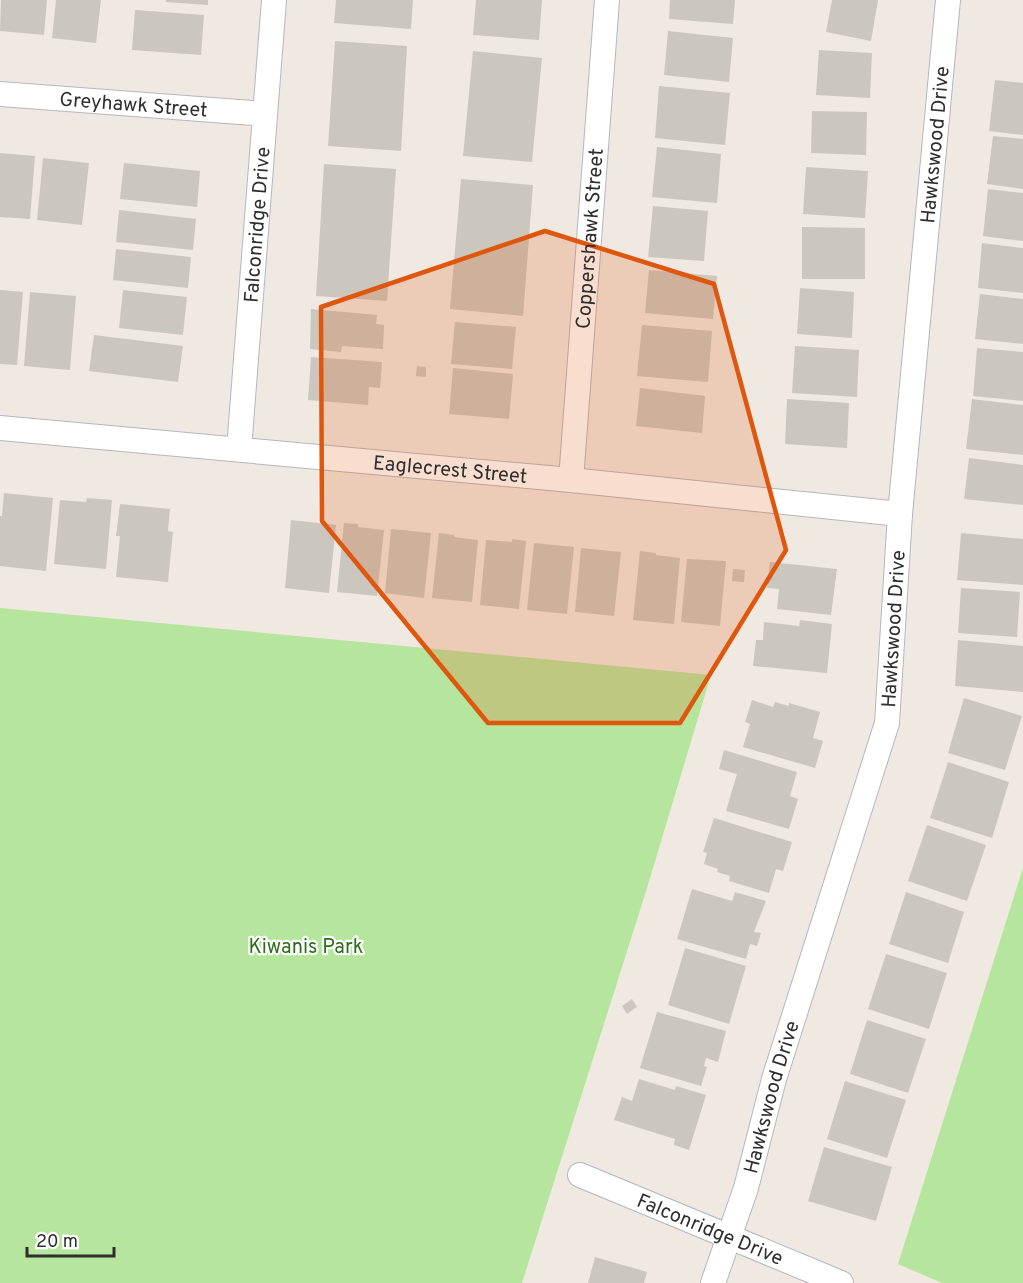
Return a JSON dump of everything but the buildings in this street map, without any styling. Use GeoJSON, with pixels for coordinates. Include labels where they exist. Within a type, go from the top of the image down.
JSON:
{"type":"FeatureCollection","features":[{"type":"Feature","properties":{"kind":"street","name":"Falconridge Drive"},"geometry":{"type":"LineString","coordinates":[[239,450],[274,0]]}},
{"type":"Feature","properties":{"kind":"street","name":"Coppershawk Street"},"geometry":{"type":"LineString","coordinates":[[571,480],[607,0]]}},
{"type":"Feature","properties":{"kind":"street","name":"Hawkswood Drive"},"geometry":{"type":"LineString","coordinates":[[713,1283],[746,1188],[774,1079],[887,723],[900,514],[948,0]]}},
{"type":"Feature","properties":{"kind":"street","name":"Greyhawk Street"},"geometry":{"type":"LineString","coordinates":[[0,93],[265,114]]}},
{"type":"Feature","properties":{"kind":"street","name":"Eaglecrest Street"},"geometry":{"type":"LineString","coordinates":[[0,428],[571,480],[900,514]]}},
{"type":"Feature","properties":{"kind":"street","name":"Falconridge Drive"},"geometry":{"type":"LineString","coordinates":[[580,1174],[841,1283]]}},
{"type":"Feature","properties":{"kind":"highlighted area"},"geometry":{"type":"Polygon","coordinates":[[[545,231],[714,284],[786,550],[680,723],[488,723],[322,521],[321,307],[545,231]]]}},
{"type":"Feature","properties":{"kind":"green space","name":"Kiwanis Park"},"geometry":{"type":"Polygon","coordinates":[[[0,608],[711,675],[647,888],[522,1283],[0,1283],[0,608]]]}},
{"type":"Feature","properties":{"kind":"green space"},"geometry":{"type":"Polygon","coordinates":[[[1023,868],[1023,1283],[942,1283],[898,1264],[1023,868]]]}}]}
